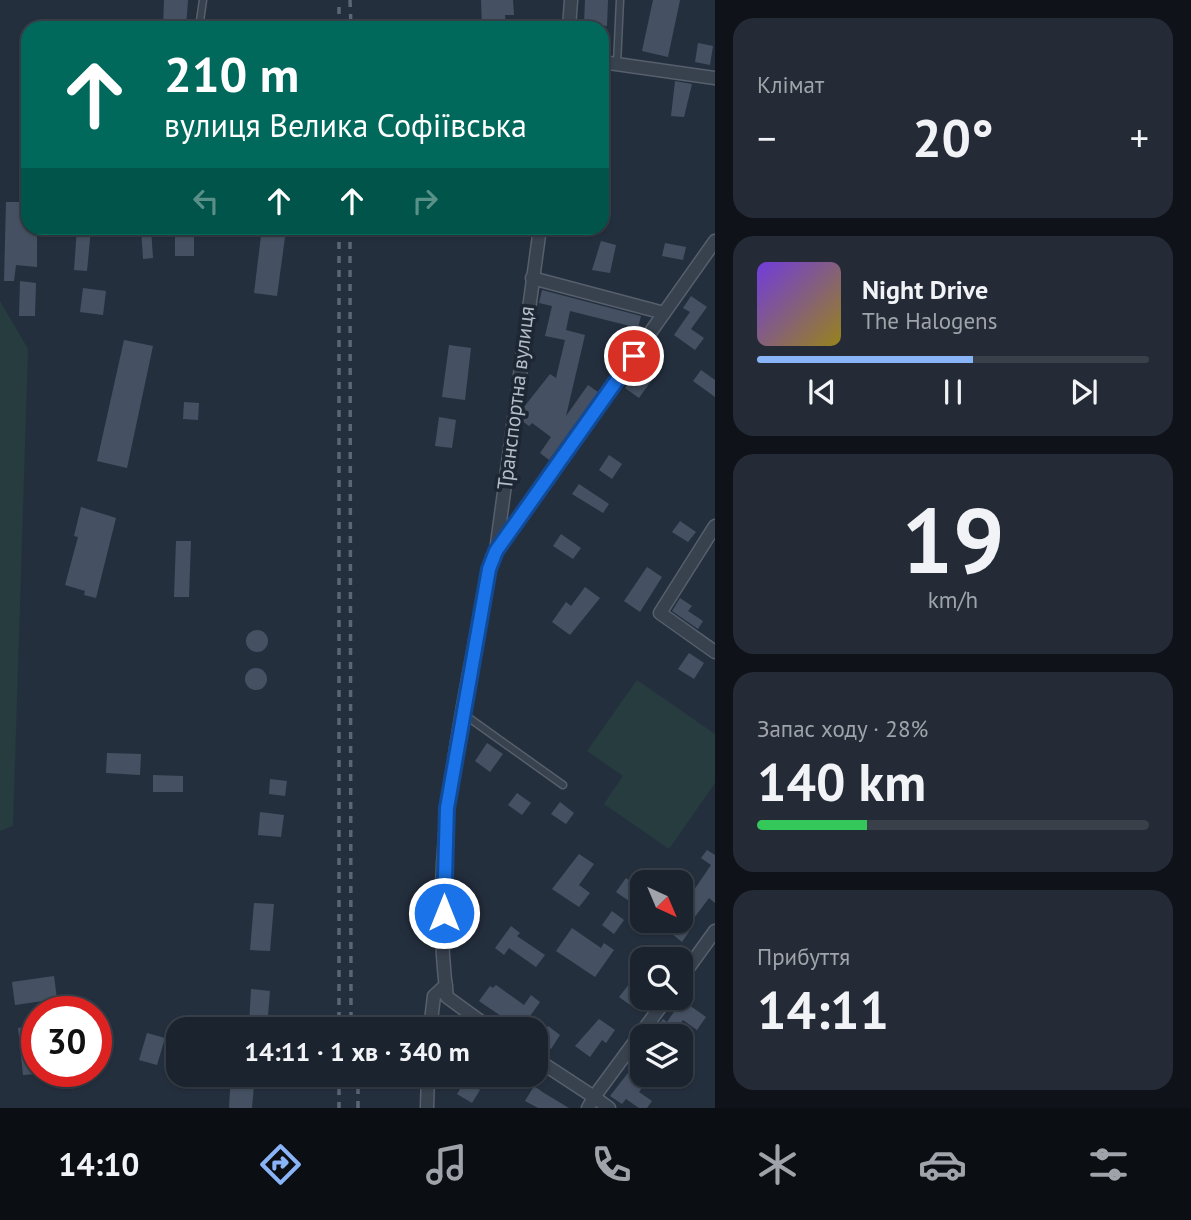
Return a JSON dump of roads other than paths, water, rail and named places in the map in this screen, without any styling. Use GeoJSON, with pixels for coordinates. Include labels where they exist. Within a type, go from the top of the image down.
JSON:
{"type":"FeatureCollection","features":[{"type":"Feature","properties":{"kind":"street"},"geometry":{"type":"LineString","coordinates":[[570,21],[571,0]]}},
{"type":"Feature","properties":{"kind":"street"},"geometry":{"type":"LineString","coordinates":[[609,63],[715,78]]}},
{"type":"Feature","properties":{"kind":"street","name":"Транспортна вулиця"},"geometry":{"type":"LineString","coordinates":[[431,1017],[434,996],[446,985],[444,849],[463,713],[489,569],[496,551],[539,235]]}},
{"type":"Feature","properties":{"kind":"street"},"geometry":{"type":"LineString","coordinates":[[496,551],[715,241]]}},
{"type":"Feature","properties":{"kind":"street"},"geometry":{"type":"LineString","coordinates":[[532,278],[664,313]]}},
{"type":"Feature","properties":{"kind":"street"},"geometry":{"type":"LineString","coordinates":[[715,526],[660,613],[715,652]]}},
{"type":"Feature","properties":{"kind":"street"},"geometry":{"type":"LineString","coordinates":[[693,961],[715,931]]}},
{"type":"Feature","properties":{"kind":"street"},"geometry":{"type":"LineString","coordinates":[[446,985],[447,997],[473,1017]]}},
{"type":"Feature","properties":{"kind":"street"},"geometry":{"type":"LineString","coordinates":[[591,1103],[658,1010]]}},
{"type":"Feature","properties":{"kind":"street"},"geometry":{"type":"LineString","coordinates":[[548,1069],[591,1103],[609,1108]]}},
{"type":"Feature","properties":{"kind":"street"},"geometry":{"type":"LineString","coordinates":[[427,1108],[428,1087]]}},
{"type":"Feature","properties":{"kind":"lane"},"geometry":{"type":"LineString","coordinates":[[200,21],[203,0]]}},
{"type":"Feature","properties":{"kind":"lane"},"geometry":{"type":"LineString","coordinates":[[617,64],[620,0]]}},
{"type":"Feature","properties":{"kind":"lane"},"geometry":{"type":"LineString","coordinates":[[463,713],[563,785]]}},
{"type":"Feature","properties":{"kind":"railway"},"geometry":{"type":"LineString","coordinates":[[339,0],[339,21]]}},
{"type":"Feature","properties":{"kind":"railway"},"geometry":{"type":"LineString","coordinates":[[350,0],[351,21]]}},
{"type":"Feature","properties":{"kind":"railway"},"geometry":{"type":"LineString","coordinates":[[339,235],[339,1017]]}},
{"type":"Feature","properties":{"kind":"railway"},"geometry":{"type":"LineString","coordinates":[[350,235],[351,1017]]}},
{"type":"Feature","properties":{"kind":"railway"},"geometry":{"type":"LineString","coordinates":[[339,1087],[339,1108]]}},
{"type":"Feature","properties":{"kind":"railway"},"geometry":{"type":"LineString","coordinates":[[358,1087],[358,1108]]}}]}
